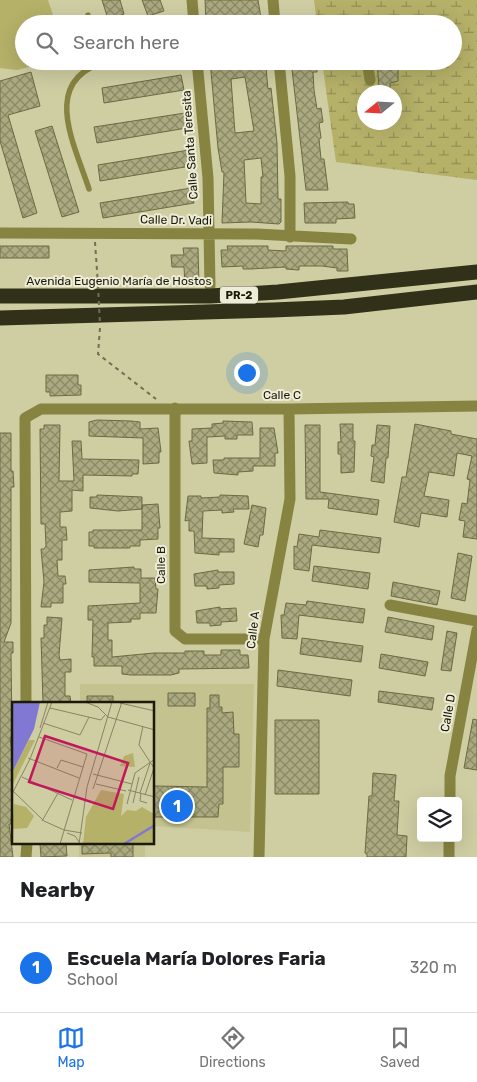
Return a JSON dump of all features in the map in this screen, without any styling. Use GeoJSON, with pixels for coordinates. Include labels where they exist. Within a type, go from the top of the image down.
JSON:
{"type":"FeatureCollection","features":[{"type":"Feature","properties":{"kind":"highway","name":"Avenida Eugenio María de Hostos"},"geometry":{"type":"LineString","coordinates":[[0,296],[102,290],[210,296],[278,292],[477,272]]}},
{"type":"Feature","properties":{"kind":"highway"},"geometry":{"type":"LineString","coordinates":[[102,290],[210,286],[350,277],[396,281]]}},
{"type":"Feature","properties":{"kind":"highway","name":"PR-2"},"geometry":{"type":"LineString","coordinates":[[0,318],[273,310],[344,306],[477,292]]}},
{"type":"Feature","properties":{"kind":"street"},"geometry":{"type":"LineString","coordinates":[[192,0],[193,15]]}},
{"type":"Feature","properties":{"kind":"street"},"geometry":{"type":"LineString","coordinates":[[273,0],[274,15]]}},
{"type":"Feature","properties":{"kind":"street","name":"Calle Santa Teresita"},"geometry":{"type":"LineString","coordinates":[[198,70],[208,178],[210,286]]}},
{"type":"Feature","properties":{"kind":"street"},"geometry":{"type":"LineString","coordinates":[[280,70],[290,176],[290,237]]}},
{"type":"Feature","properties":{"kind":"street"},"geometry":{"type":"LineString","coordinates":[[369,70],[370,80]]}},
{"type":"Feature","properties":{"kind":"street","name":"Calle Dr. Vadi"},"geometry":{"type":"LineString","coordinates":[[0,233],[95,232],[351,239]]}},
{"type":"Feature","properties":{"kind":"street","name":"Calle C"},"geometry":{"type":"LineString","coordinates":[[26,702],[25,418],[41,409],[289,409],[477,406]]}},
{"type":"Feature","properties":{"kind":"street","name":"Calle B"},"geometry":{"type":"LineString","coordinates":[[171,408],[174,631],[185,639],[264,639]]}},
{"type":"Feature","properties":{"kind":"street","name":"Calle A"},"geometry":{"type":"LineString","coordinates":[[259,857],[264,639],[290,499],[289,409]]}},
{"type":"Feature","properties":{"kind":"street"},"geometry":{"type":"LineString","coordinates":[[390,605],[477,621]]}},
{"type":"Feature","properties":{"kind":"street","name":"Calle D"},"geometry":{"type":"LineString","coordinates":[[450,797],[450,776],[477,630]]}},
{"type":"Feature","properties":{"kind":"street"},"geometry":{"type":"LineString","coordinates":[[449,857],[450,842]]}},
{"type":"Feature","properties":{"kind":"street"},"geometry":{"type":"LineString","coordinates":[[26,857],[27,844]]}},
{"type":"Feature","properties":{"kind":"lane"},"geometry":{"type":"LineString","coordinates":[[88,70],[73,82],[67,99],[65,115],[89,189]]}},
{"type":"Feature","properties":{"kind":"path"},"geometry":{"type":"LineString","coordinates":[[95,232],[102,290],[98,354],[171,408]]}},
{"type":"Feature","properties":{"kind":"shaded area"},"geometry":{"type":"Polygon","coordinates":[[[80,684],[254,684],[250,832],[155,826],[155,702],[80,702],[80,684]]]}},
{"type":"Feature","properties":{"kind":"shaded area"},"geometry":{"type":"Polygon","coordinates":[[[79,844],[145,844],[145,857],[79,857],[79,844]]]}},
{"type":"Feature","properties":{"kind":"green space"},"geometry":{"type":"Polygon","coordinates":[[[0,0],[48,0],[53,15],[15,15],[15,70],[0,68],[0,0]]]}},
{"type":"Feature","properties":{"kind":"green space"},"geometry":{"type":"Polygon","coordinates":[[[314,0],[477,0],[477,180],[336,162],[323,70],[462,70],[462,15],[316,15],[314,0]]]}},
{"type":"Feature","properties":{"kind":"building"},"geometry":{"type":"Polygon","coordinates":[[[102,0],[120,0],[124,14],[107,15],[102,0]]]}},
{"type":"Feature","properties":{"kind":"building"},"geometry":{"type":"Polygon","coordinates":[[[142,0],[160,0],[164,11],[148,15],[142,0]]]}},
{"type":"Feature","properties":{"kind":"building"},"geometry":{"type":"Polygon","coordinates":[[[205,0],[258,0],[260,15],[206,15],[205,0]]]}},
{"type":"Feature","properties":{"kind":"building"},"geometry":{"type":"Polygon","coordinates":[[[211,70],[266,70],[268,89],[271,88],[277,143],[278,199],[281,199],[281,222],[279,224],[251,222],[222,223],[224,172],[222,172],[211,70]],[[245,77],[231,79],[235,133],[254,131],[245,77]],[[261,158],[244,160],[246,203],[261,204],[261,177],[263,177],[261,158]]]}},
{"type":"Feature","properties":{"kind":"building"},"geometry":{"type":"Polygon","coordinates":[[[292,70],[317,70],[317,72],[313,72],[314,90],[317,109],[321,108],[323,122],[319,123],[321,138],[319,139],[321,159],[324,159],[328,190],[306,190],[292,70]]]}},
{"type":"Feature","properties":{"kind":"building"},"geometry":{"type":"Polygon","coordinates":[[[378,70],[398,70],[398,81],[390,83],[390,85],[379,85],[378,70]]]}},
{"type":"Feature","properties":{"kind":"building"},"geometry":{"type":"Polygon","coordinates":[[[31,72],[40,106],[8,115],[37,213],[23,218],[0,141],[0,81],[31,72]]]}},
{"type":"Feature","properties":{"kind":"building"},"geometry":{"type":"Polygon","coordinates":[[[181,75],[184,90],[104,103],[102,88],[181,75]]]}},
{"type":"Feature","properties":{"kind":"building"},"geometry":{"type":"Polygon","coordinates":[[[185,113],[187,128],[97,143],[94,127],[185,113]]]}},
{"type":"Feature","properties":{"kind":"building"},"geometry":{"type":"Polygon","coordinates":[[[52,126],[79,212],[62,217],[35,131],[52,126]]]}},
{"type":"Feature","properties":{"kind":"building"},"geometry":{"type":"Polygon","coordinates":[[[189,150],[191,166],[100,181],[98,165],[189,150]]]}},
{"type":"Feature","properties":{"kind":"building"},"geometry":{"type":"Polygon","coordinates":[[[191,188],[194,203],[103,218],[100,203],[191,188]]]}},
{"type":"Feature","properties":{"kind":"building"},"geometry":{"type":"Polygon","coordinates":[[[348,202],[348,204],[354,204],[355,218],[336,219],[336,223],[305,223],[304,203],[348,202]]]}},
{"type":"Feature","properties":{"kind":"building"},"geometry":{"type":"Polygon","coordinates":[[[0,246],[49,246],[49,258],[0,258],[0,246]]]}},
{"type":"Feature","properties":{"kind":"building"},"geometry":{"type":"Polygon","coordinates":[[[227,246],[268,246],[268,250],[286,251],[286,246],[333,246],[333,249],[347,249],[348,271],[337,271],[337,268],[322,266],[299,266],[299,270],[286,269],[286,267],[243,269],[243,266],[222,267],[221,250],[228,250],[227,246]]]}},
{"type":"Feature","properties":{"kind":"building"},"geometry":{"type":"Polygon","coordinates":[[[183,248],[198,248],[199,284],[185,285],[184,267],[172,267],[171,255],[184,255],[183,248]]]}},
{"type":"Feature","properties":{"kind":"building"},"geometry":{"type":"Polygon","coordinates":[[[46,375],[78,375],[81,395],[50,396],[50,392],[46,392],[46,375]]]}},
{"type":"Feature","properties":{"kind":"building"},"geometry":{"type":"Polygon","coordinates":[[[97,420],[140,422],[140,429],[158,428],[161,452],[159,452],[159,463],[143,464],[143,438],[89,436],[89,422],[97,420]]]}},
{"type":"Feature","properties":{"kind":"building"},"geometry":{"type":"Polygon","coordinates":[[[223,421],[252,422],[253,435],[237,435],[237,439],[225,439],[225,436],[207,437],[207,463],[192,464],[189,441],[192,441],[192,429],[212,428],[212,424],[223,423],[223,421]]]}},
{"type":"Feature","properties":{"kind":"building"},"geometry":{"type":"Polygon","coordinates":[[[340,424],[353,424],[353,441],[355,441],[354,472],[341,473],[341,454],[338,454],[338,442],[341,442],[340,424]]]}},
{"type":"Feature","properties":{"kind":"building"},"geometry":{"type":"Polygon","coordinates":[[[415,424],[451,431],[451,434],[477,439],[477,539],[463,537],[465,521],[459,520],[462,503],[467,504],[470,480],[467,479],[472,456],[457,453],[454,476],[429,472],[424,496],[449,500],[447,517],[421,513],[419,527],[394,522],[402,477],[406,477],[415,424]]]}},
{"type":"Feature","properties":{"kind":"building"},"geometry":{"type":"Polygon","coordinates":[[[44,425],[60,425],[59,481],[74,481],[72,441],[81,441],[82,459],[139,460],[138,474],[132,474],[132,476],[83,475],[83,491],[72,490],[72,511],[60,512],[60,527],[66,527],[67,540],[62,540],[62,560],[57,560],[58,576],[65,576],[66,584],[63,584],[63,603],[51,603],[51,607],[41,607],[44,582],[41,549],[44,549],[46,546],[45,524],[41,524],[40,429],[44,429],[44,425]]]}},
{"type":"Feature","properties":{"kind":"building"},"geometry":{"type":"Polygon","coordinates":[[[305,425],[320,425],[320,492],[379,500],[377,515],[328,508],[329,499],[306,499],[305,425]]]}},
{"type":"Feature","properties":{"kind":"building"},"geometry":{"type":"Polygon","coordinates":[[[377,425],[390,426],[384,483],[371,481],[374,457],[371,456],[372,445],[375,445],[377,425]]]}},
{"type":"Feature","properties":{"kind":"building"},"geometry":{"type":"Polygon","coordinates":[[[260,428],[274,428],[278,453],[275,453],[275,466],[253,466],[253,471],[238,472],[238,475],[214,473],[213,460],[224,460],[224,458],[260,458],[260,428]]]}},
{"type":"Feature","properties":{"kind":"building"},"geometry":{"type":"Polygon","coordinates":[[[0,433],[11,433],[11,471],[13,471],[14,487],[11,487],[11,623],[4,642],[13,642],[13,653],[11,653],[12,737],[10,737],[12,754],[12,806],[11,824],[9,824],[13,857],[0,857],[0,433]]]}},
{"type":"Feature","properties":{"kind":"building"},"geometry":{"type":"Polygon","coordinates":[[[97,495],[142,497],[142,509],[118,511],[90,508],[90,497],[97,497],[97,495]]]}},
{"type":"Feature","properties":{"kind":"building"},"geometry":{"type":"Polygon","coordinates":[[[220,495],[248,496],[249,509],[233,509],[234,512],[222,513],[222,510],[203,511],[202,538],[234,539],[234,552],[219,552],[219,555],[195,553],[194,531],[189,531],[189,520],[185,521],[188,496],[201,496],[201,498],[220,497],[220,495]]]}},
{"type":"Feature","properties":{"kind":"building"},"geometry":{"type":"Polygon","coordinates":[[[158,504],[160,528],[158,528],[158,539],[140,540],[140,546],[130,546],[130,548],[94,548],[94,546],[89,546],[89,532],[93,532],[93,530],[142,530],[142,505],[158,504]]]}},
{"type":"Feature","properties":{"kind":"building"},"geometry":{"type":"Polygon","coordinates":[[[252,505],[266,508],[263,535],[260,535],[258,547],[244,544],[252,505]]]}},
{"type":"Feature","properties":{"kind":"building"},"geometry":{"type":"Polygon","coordinates":[[[320,530],[381,538],[379,553],[312,545],[309,571],[294,569],[294,546],[297,547],[299,534],[319,537],[320,530]]]}},
{"type":"Feature","properties":{"kind":"building"},"geometry":{"type":"Polygon","coordinates":[[[458,553],[472,556],[465,601],[451,598],[458,553]]]}},
{"type":"Feature","properties":{"kind":"building"},"geometry":{"type":"Polygon","coordinates":[[[314,566],[370,573],[368,589],[312,581],[314,566]]]}},
{"type":"Feature","properties":{"kind":"building"},"geometry":{"type":"Polygon","coordinates":[[[134,567],[134,569],[141,569],[141,578],[155,578],[156,589],[158,589],[156,613],[140,613],[140,619],[131,619],[131,622],[108,623],[108,640],[112,640],[112,657],[154,653],[185,653],[185,651],[204,651],[204,655],[221,655],[221,650],[240,650],[240,655],[248,655],[249,668],[179,669],[179,673],[171,675],[131,675],[122,674],[122,666],[94,666],[94,657],[92,657],[93,620],[88,620],[88,606],[140,603],[140,583],[89,582],[89,570],[134,567]]]}},
{"type":"Feature","properties":{"kind":"building"},"geometry":{"type":"Polygon","coordinates":[[[218,570],[218,572],[234,572],[234,584],[219,585],[219,588],[207,589],[207,586],[195,586],[194,574],[218,570]]]}},
{"type":"Feature","properties":{"kind":"building"},"geometry":{"type":"Polygon","coordinates":[[[393,582],[440,591],[437,605],[391,596],[393,582]]]}},
{"type":"Feature","properties":{"kind":"building"},"geometry":{"type":"Polygon","coordinates":[[[307,601],[365,609],[363,623],[299,615],[297,639],[282,638],[281,615],[284,615],[286,603],[306,605],[307,601]]]}},
{"type":"Feature","properties":{"kind":"building"},"geometry":{"type":"Polygon","coordinates":[[[220,607],[220,609],[236,608],[237,621],[221,622],[221,625],[210,626],[210,623],[197,623],[196,611],[220,607]]]}},
{"type":"Feature","properties":{"kind":"building"},"geometry":{"type":"Polygon","coordinates":[[[47,617],[62,618],[59,655],[60,660],[71,659],[71,672],[65,672],[65,696],[70,696],[71,702],[43,702],[41,638],[44,638],[44,625],[47,625],[47,617]]]}},
{"type":"Feature","properties":{"kind":"building"},"geometry":{"type":"Polygon","coordinates":[[[388,617],[434,626],[432,640],[385,632],[388,617]]]}},
{"type":"Feature","properties":{"kind":"building"},"geometry":{"type":"Polygon","coordinates":[[[447,631],[457,633],[451,671],[441,670],[447,631]]]}},
{"type":"Feature","properties":{"kind":"building"},"geometry":{"type":"Polygon","coordinates":[[[302,638],[363,646],[361,662],[300,654],[302,638]]]}},
{"type":"Feature","properties":{"kind":"building"},"geometry":{"type":"Polygon","coordinates":[[[381,654],[428,662],[425,676],[379,668],[381,654]]]}},
{"type":"Feature","properties":{"kind":"building"},"geometry":{"type":"Polygon","coordinates":[[[278,670],[352,680],[350,696],[277,686],[278,670]]]}},
{"type":"Feature","properties":{"kind":"building"},"geometry":{"type":"Polygon","coordinates":[[[379,691],[434,698],[432,710],[378,702],[379,691]]]}},
{"type":"Feature","properties":{"kind":"building"},"geometry":{"type":"Polygon","coordinates":[[[168,693],[195,693],[195,706],[168,706],[168,693]]]}},
{"type":"Feature","properties":{"kind":"building"},"geometry":{"type":"Polygon","coordinates":[[[210,695],[219,695],[219,707],[222,707],[222,713],[233,712],[234,734],[239,734],[239,767],[223,767],[223,804],[219,804],[218,817],[155,817],[155,786],[207,787],[207,708],[210,708],[210,695]]]}},
{"type":"Feature","properties":{"kind":"building"},"geometry":{"type":"Polygon","coordinates":[[[87,696],[113,696],[113,702],[87,702],[87,696]]]}},
{"type":"Feature","properties":{"kind":"building"},"geometry":{"type":"Polygon","coordinates":[[[473,719],[477,720],[477,770],[464,768],[473,719]]]}},
{"type":"Feature","properties":{"kind":"building"},"geometry":{"type":"Polygon","coordinates":[[[275,720],[319,720],[319,794],[275,794],[275,720]]]}},
{"type":"Feature","properties":{"kind":"building"},"geometry":{"type":"Polygon","coordinates":[[[373,773],[396,775],[394,801],[399,801],[397,835],[407,836],[406,857],[367,857],[365,853],[369,796],[372,796],[373,773]]]}},
{"type":"Feature","properties":{"kind":"building"},"geometry":{"type":"Polygon","coordinates":[[[40,844],[66,844],[67,856],[41,857],[40,844]]]}},
{"type":"Feature","properties":{"kind":"building"},"geometry":{"type":"Polygon","coordinates":[[[82,844],[133,844],[133,857],[111,857],[111,853],[82,854],[82,844]]]}},
{"type":"Feature","properties":{"kind":"place","name":"Escuela María Dolores Faria"},"geometry":{"type":"Point","coordinates":[177,806]}}]}
